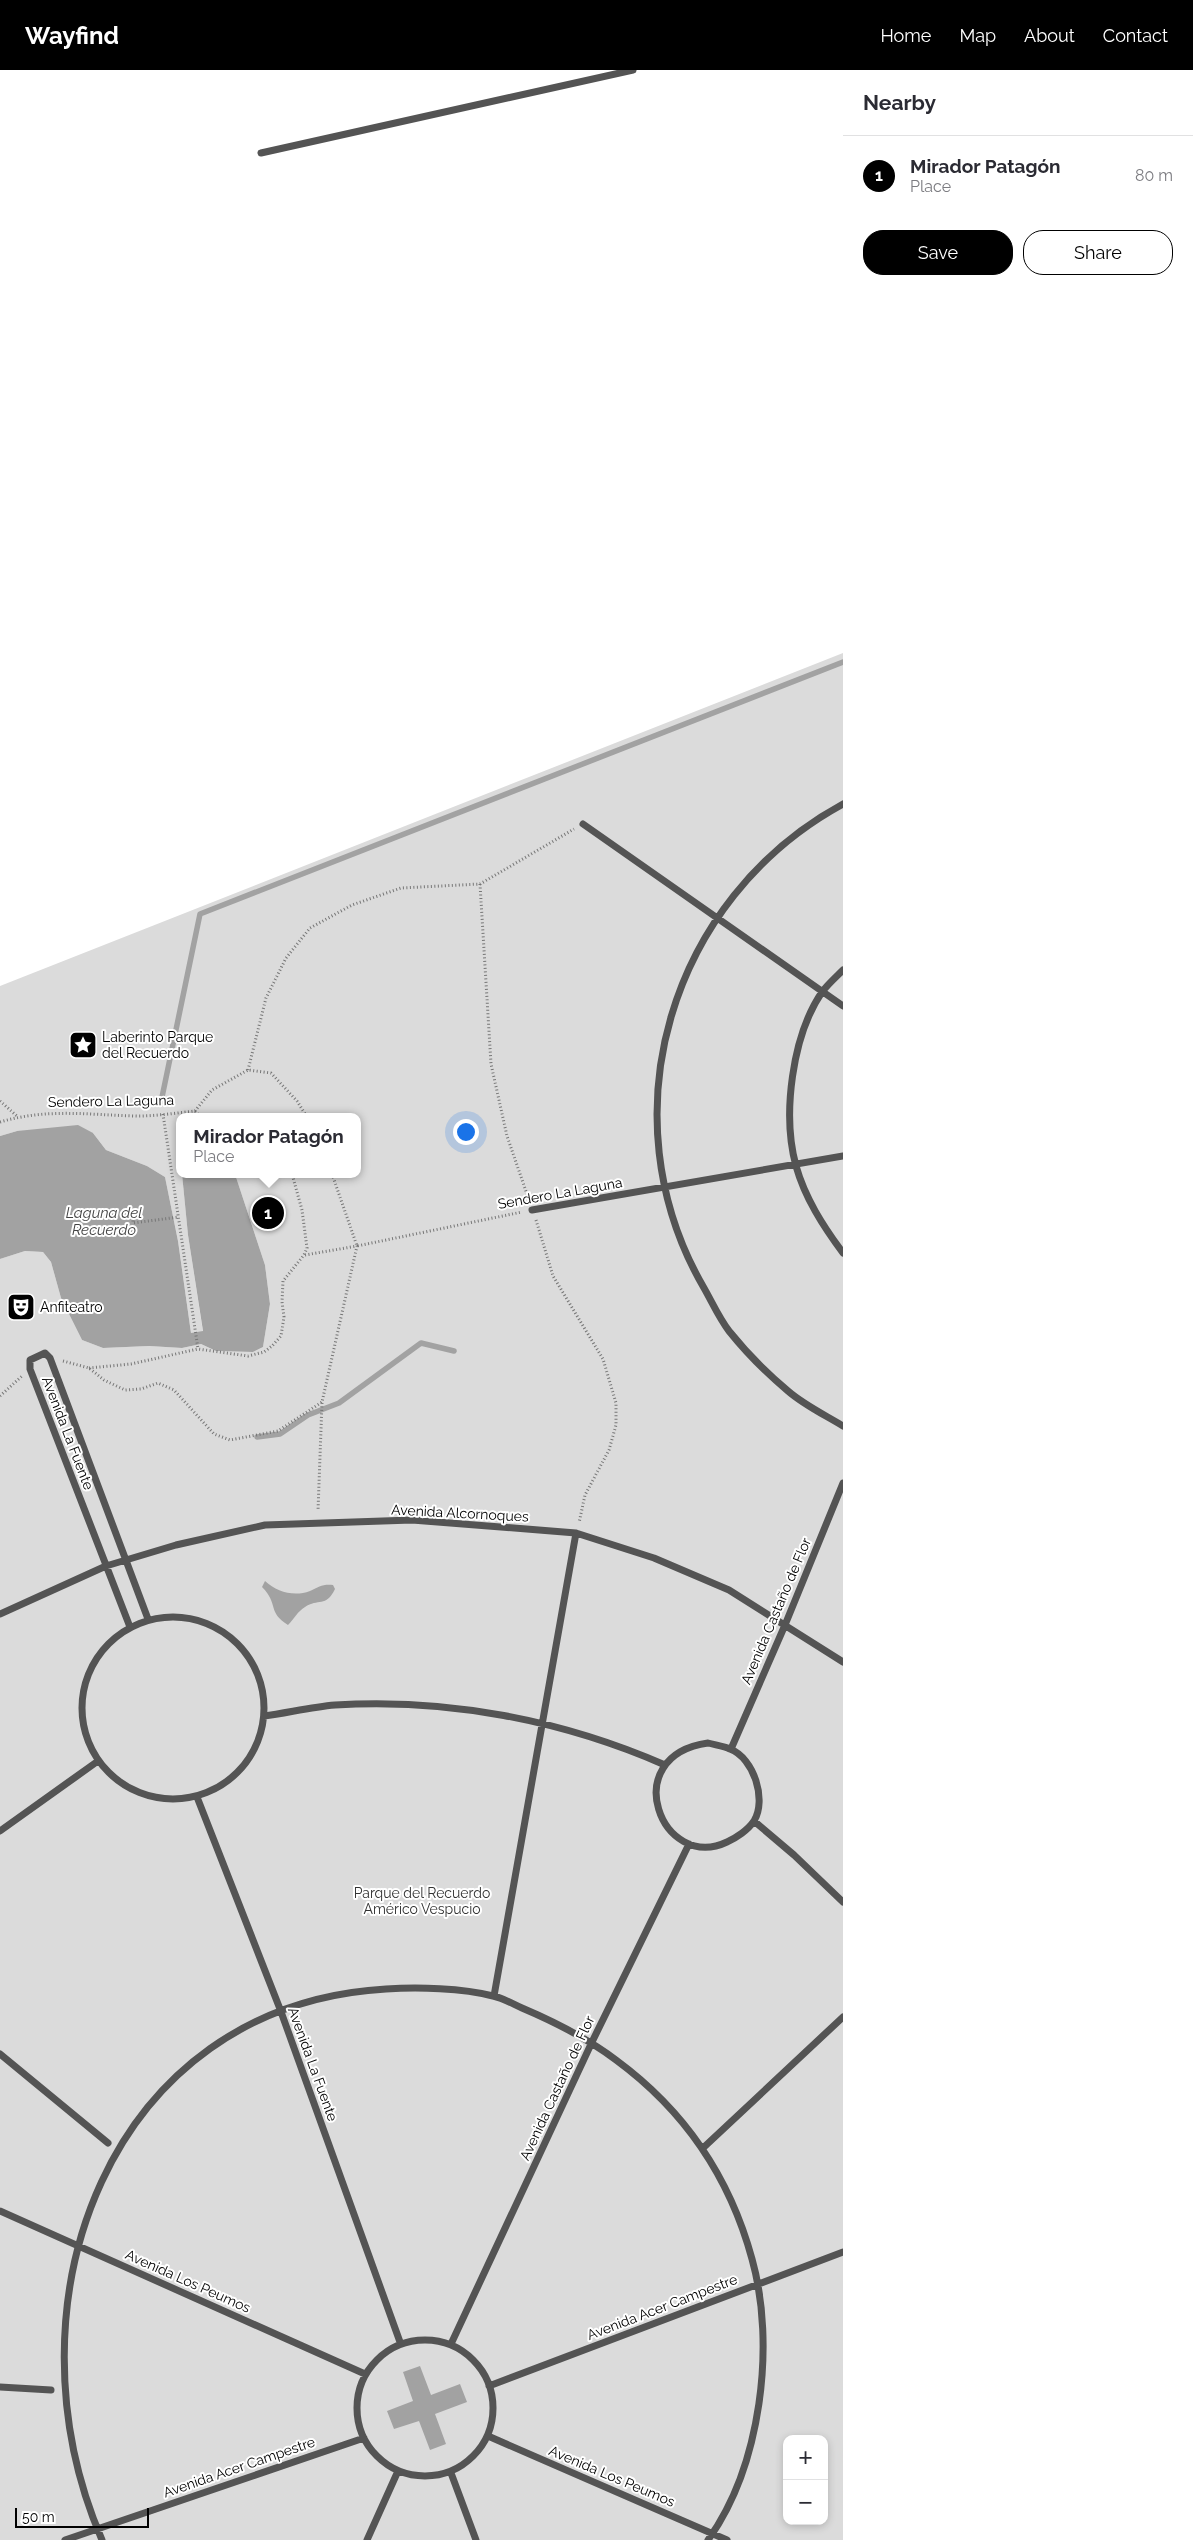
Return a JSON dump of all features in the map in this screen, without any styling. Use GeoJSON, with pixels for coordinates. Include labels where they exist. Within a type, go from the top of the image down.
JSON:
{"type":"FeatureCollection","features":[{"type":"Feature","properties":{"kind":"lane"},"geometry":{"type":"LineString","coordinates":[[261,153],[633,70]]}},
{"type":"Feature","properties":{"kind":"lane"},"geometry":{"type":"LineString","coordinates":[[843,804],[814,820],[766,858],[716,917],[689,964],[666,1032],[656,1102],[663,1187],[685,1256],[728,1330],[789,1392],[843,1426]]}},
{"type":"Feature","properties":{"kind":"lane"},"geometry":{"type":"LineString","coordinates":[[583,824],[843,1006]]}},
{"type":"Feature","properties":{"kind":"lane"},"geometry":{"type":"LineString","coordinates":[[843,970],[822,992],[809,1018],[794,1060],[789,1103],[796,1164],[804,1189],[823,1227],[843,1253]]}},
{"type":"Feature","properties":{"kind":"lane","name":"Sendero La Laguna"},"geometry":{"type":"LineString","coordinates":[[532,1210],[843,1156]]}},
{"type":"Feature","properties":{"kind":"lane","name":"Avenida La Fuente"},"geometry":{"type":"LineString","coordinates":[[130,1627],[30,1368],[30,1360],[37,1355],[45,1354],[50,1358],[148,1619]]}},
{"type":"Feature","properties":{"kind":"lane","name":"Avenida Castaño de Flor"},"geometry":{"type":"LineString","coordinates":[[731,1749],[785,1625],[843,1483]]}},
{"type":"Feature","properties":{"kind":"lane","name":"Avenida Alcornoques"},"geometry":{"type":"LineString","coordinates":[[0,1614],[106,1566],[176,1545],[266,1525],[412,1520],[576,1533],[654,1558],[729,1590],[843,1662]]}},
{"type":"Feature","properties":{"kind":"lane"},"geometry":{"type":"LineString","coordinates":[[494,1996],[576,1533]]}},
{"type":"Feature","properties":{"kind":"lane"},"geometry":{"type":"LineString","coordinates":[[170,1617],[200,1622],[228,1636],[250,1659],[264,1688],[264,1716],[258,1743],[243,1767],[223,1785],[197,1797],[170,1800],[142,1795],[118,1782],[98,1761],[86,1737],[82,1710],[85,1682],[97,1658],[115,1637],[130,1627],[148,1619],[170,1617]]}},
{"type":"Feature","properties":{"kind":"lane"},"geometry":{"type":"LineString","coordinates":[[264,1716],[334,1705],[399,1704],[463,1710],[543,1723],[623,1747],[665,1765]]}},
{"type":"Feature","properties":{"kind":"lane"},"geometry":{"type":"LineString","coordinates":[[708,1744],[731,1749],[750,1767],[757,1783],[758,1799],[754,1821],[736,1838],[723,1844],[709,1847],[689,1844],[667,1827],[659,1813],[656,1796],[658,1782],[665,1765],[676,1753],[691,1746],[708,1744]]}},
{"type":"Feature","properties":{"kind":"lane"},"geometry":{"type":"LineString","coordinates":[[0,1831],[98,1761]]}},
{"type":"Feature","properties":{"kind":"lane","name":"Avenida La Fuente"},"geometry":{"type":"LineString","coordinates":[[197,1797],[280,2009],[400,2342]]}},
{"type":"Feature","properties":{"kind":"lane"},"geometry":{"type":"LineString","coordinates":[[754,1821],[794,1855],[843,1902]]}},
{"type":"Feature","properties":{"kind":"lane","name":"Avenida Castaño de Flor"},"geometry":{"type":"LineString","coordinates":[[451,2344],[592,2042],[689,1844]]}},
{"type":"Feature","properties":{"kind":"lane"},"geometry":{"type":"LineString","coordinates":[[138,2106],[180,2066],[228,2034],[280,2009],[357,1991],[419,1987],[494,1996],[540,2015],[592,2042],[628,2069],[666,2103],[703,2148],[725,2184],[744,2229],[759,2283],[764,2328],[762,2381],[754,2433],[738,2483],[708,2540]]}},
{"type":"Feature","properties":{"kind":"lane"},"geometry":{"type":"LineString","coordinates":[[703,2148],[843,2017]]}},
{"type":"Feature","properties":{"kind":"lane"},"geometry":{"type":"LineString","coordinates":[[0,2054],[108,2143]]}},
{"type":"Feature","properties":{"kind":"lane"},"geometry":{"type":"LineString","coordinates":[[104,2151],[114,2136]]}},
{"type":"Feature","properties":{"kind":"lane","name":"Avenida Los Peumos"},"geometry":{"type":"LineString","coordinates":[[0,2211],[365,2374]]}},
{"type":"Feature","properties":{"kind":"lane"},"geometry":{"type":"LineString","coordinates":[[61,2248],[65,2232]]}},
{"type":"Feature","properties":{"kind":"lane","name":"Avenida Acer Campestre"},"geometry":{"type":"LineString","coordinates":[[489,2386],[843,2252]]}},
{"type":"Feature","properties":{"kind":"lane"},"geometry":{"type":"LineString","coordinates":[[434,2340],[451,2344],[469,2355],[483,2372],[489,2386],[493,2414],[488,2436],[474,2456],[451,2473],[419,2476],[398,2472],[373,2453],[364,2438],[357,2410],[358,2395],[365,2374],[379,2357],[400,2342],[434,2340]]}},
{"type":"Feature","properties":{"kind":"lane"},"geometry":{"type":"LineString","coordinates":[[0,2388],[50,2386],[52,2400]]}},
{"type":"Feature","properties":{"kind":"lane","name":"Avenida Los Peumos"},"geometry":{"type":"LineString","coordinates":[[488,2436],[727,2540]]}},
{"type":"Feature","properties":{"kind":"lane","name":"Avenida Acer Campestre"},"geometry":{"type":"LineString","coordinates":[[66,2540],[364,2438]]}},
{"type":"Feature","properties":{"kind":"lane"},"geometry":{"type":"LineString","coordinates":[[367,2540],[398,2472]]}},
{"type":"Feature","properties":{"kind":"lane"},"geometry":{"type":"LineString","coordinates":[[451,2473],[476,2540]]}},
{"type":"Feature","properties":{"kind":"lane"},"geometry":{"type":"LineString","coordinates":[[72,2475],[102,2540]]}},
{"type":"Feature","properties":{"kind":"path"},"geometry":{"type":"LineString","coordinates":[[248,1070],[266,998],[286,958],[310,928],[352,905],[401,888],[480,884],[583,824]]}},
{"type":"Feature","properties":{"kind":"path"},"geometry":{"type":"LineString","coordinates":[[480,884],[491,1064],[507,1136],[553,1276],[603,1359],[616,1403],[616,1426],[609,1450],[585,1494],[576,1533]]}},
{"type":"Feature","properties":{"kind":"path"},"geometry":{"type":"LineString","coordinates":[[195,1111],[212,1090],[248,1070],[271,1073],[297,1101],[304,1113]]}},
{"type":"Feature","properties":{"kind":"path"},"geometry":{"type":"LineString","coordinates":[[0,1101],[18,1117]]}},
{"type":"Feature","properties":{"kind":"path","name":"Sendero La Laguna"},"geometry":{"type":"LineString","coordinates":[[0,1122],[18,1117],[77,1112],[138,1116],[195,1111]]}},
{"type":"Feature","properties":{"kind":"path"},"geometry":{"type":"LineString","coordinates":[[163,1114],[198,1349]]}},
{"type":"Feature","properties":{"kind":"path"},"geometry":{"type":"LineString","coordinates":[[50,1358],[89,1368],[131,1364],[198,1349],[248,1356],[264,1352],[281,1336],[284,1318],[282,1302],[283,1281],[304,1255],[307,1248],[303,1220],[293,1178]]}},
{"type":"Feature","properties":{"kind":"path"},"geometry":{"type":"LineString","coordinates":[[318,1523],[322,1403],[357,1246],[333,1178]]}},
{"type":"Feature","properties":{"kind":"path"},"geometry":{"type":"LineString","coordinates":[[132,1210],[133,1223],[179,1217]]}},
{"type":"Feature","properties":{"kind":"path","name":"Sendero La Laguna"},"geometry":{"type":"LineString","coordinates":[[304,1255],[532,1210]]}},
{"type":"Feature","properties":{"kind":"path"},"geometry":{"type":"LineString","coordinates":[[0,1396],[30,1368]]}},
{"type":"Feature","properties":{"kind":"path"},"geometry":{"type":"LineString","coordinates":[[89,1368],[104,1380],[125,1390],[141,1389],[158,1383],[174,1390],[214,1434],[230,1440],[278,1430],[322,1403]]}},
{"type":"Feature","properties":{"kind":"green space","name":"Parque del Recuerdo Américo Vespucio"},"geometry":{"type":"Polygon","coordinates":[[[843,653],[843,2540],[0,2540],[0,1259],[25,1251],[43,1252],[51,1262],[61,1298],[82,1340],[103,1348],[149,1346],[182,1348],[201,1344],[216,1351],[253,1352],[263,1347],[270,1304],[265,1265],[236,1178],[361,1178],[361,1113],[176,1113],[176,1178],[182,1178],[188,1235],[203,1332],[191,1333],[178,1241],[165,1177],[147,1166],[106,1150],[93,1133],[17,1131],[0,1136],[0,986],[843,653]]]}},
{"type":"Feature","properties":{"kind":"water","name":"Laguna del Recuerdo"},"geometry":{"type":"Polygon","coordinates":[[[78,1125],[93,1133],[106,1150],[147,1166],[165,1177],[178,1241],[191,1333],[203,1331],[188,1235],[182,1178],[236,1178],[265,1265],[270,1304],[263,1347],[253,1352],[216,1351],[201,1344],[182,1348],[149,1346],[103,1348],[82,1340],[61,1298],[51,1262],[43,1252],[25,1251],[0,1259],[0,1136],[17,1131],[78,1125]]]}},
{"type":"Feature","properties":{"kind":"water"},"geometry":{"type":"Polygon","coordinates":[[[265,1581],[280,1591],[298,1594],[326,1585],[333,1585],[335,1589],[328,1599],[310,1604],[298,1613],[288,1625],[277,1616],[270,1598],[262,1587],[265,1581]]]}},
{"type":"Feature","properties":{"kind":"water"},"geometry":{"type":"Polygon","coordinates":[[[420,2366],[431,2395],[460,2384],[467,2402],[435,2414],[446,2444],[430,2450],[419,2421],[394,2429],[387,2411],[413,2401],[403,2372],[420,2366]]]}},
{"type":"Feature","properties":{"kind":"waterway"},"geometry":{"type":"LineString","coordinates":[[161,1102],[200,914],[843,662]]}},
{"type":"Feature","properties":{"kind":"waterway"},"geometry":{"type":"LineString","coordinates":[[257,1437],[280,1434],[308,1415],[339,1403],[421,1343],[454,1351]]}},
{"type":"Feature","properties":{"kind":"place","name":"Laberinto Parque del Recuerdo"},"geometry":{"type":"Point","coordinates":[83,1045]}},
{"type":"Feature","properties":{"kind":"place","name":"Mirador Patagón"},"geometry":{"type":"Point","coordinates":[268,1213]}},
{"type":"Feature","properties":{"kind":"place","name":"Anfiteatro"},"geometry":{"type":"Point","coordinates":[21,1307]}}]}
